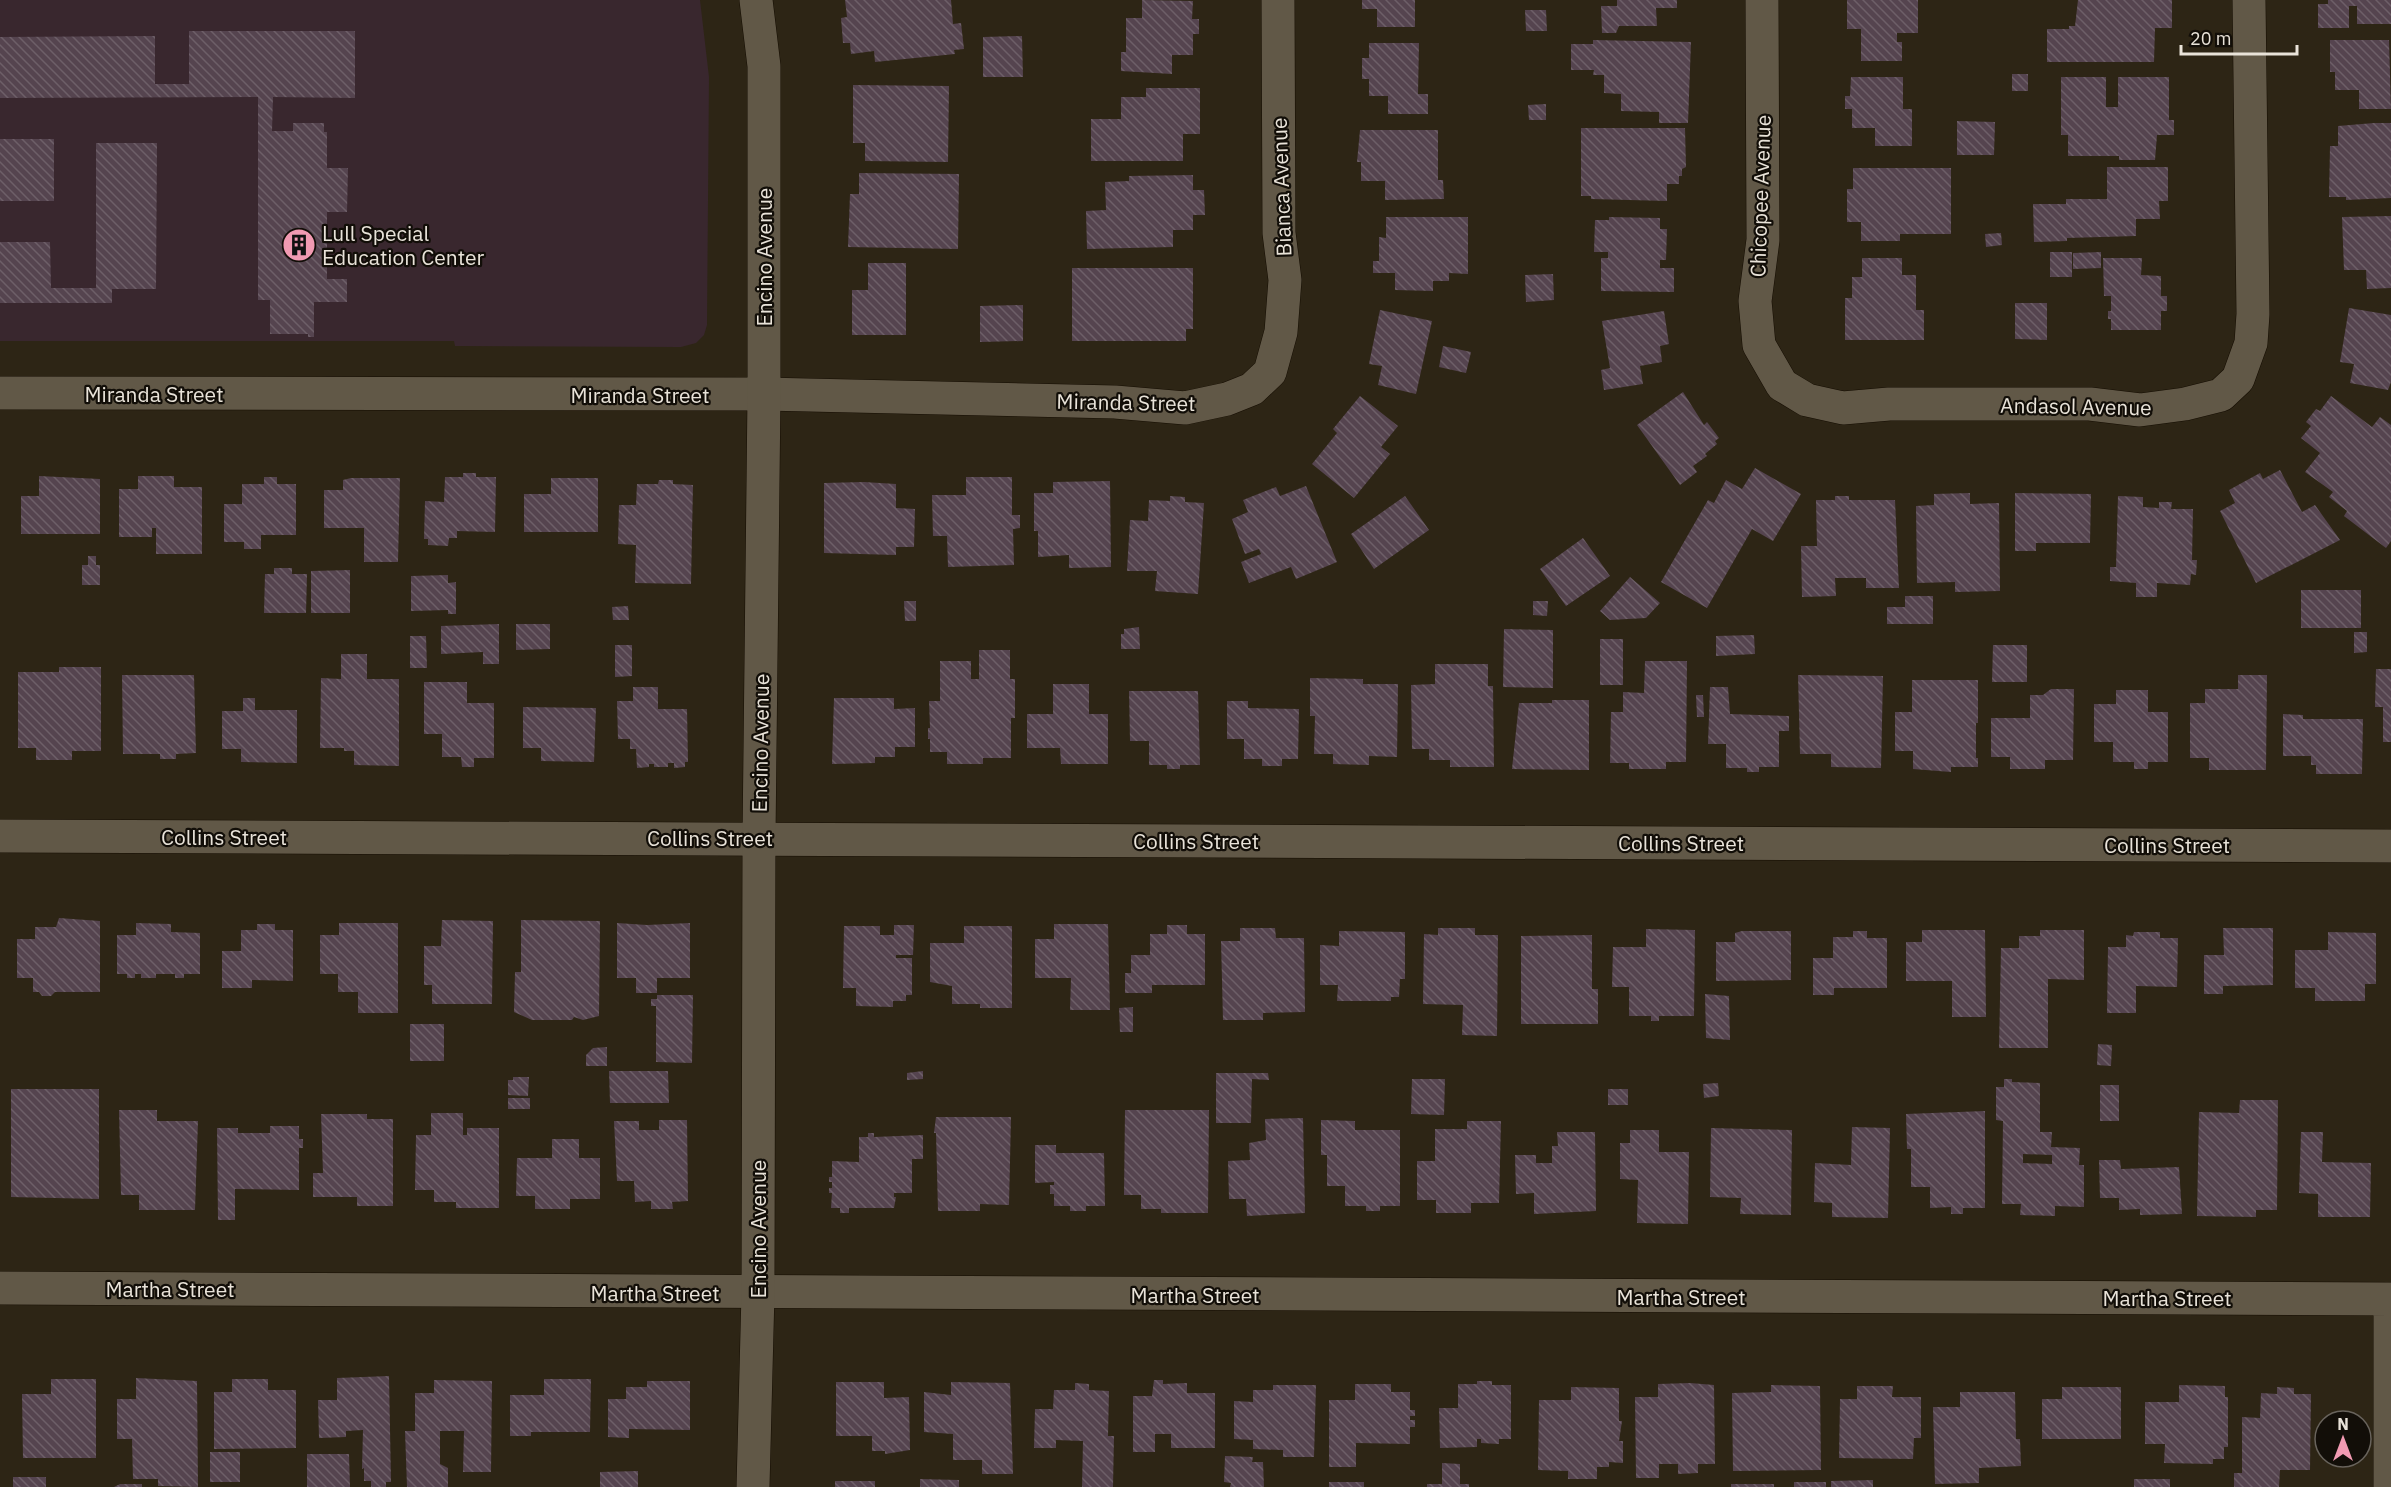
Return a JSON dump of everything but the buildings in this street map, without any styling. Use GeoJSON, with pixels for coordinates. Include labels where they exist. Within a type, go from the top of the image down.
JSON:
{"type":"FeatureCollection","features":[{"type":"Feature","properties":{"kind":"street","name":"Encino Avenue"},"geometry":{"type":"LineString","coordinates":[[753,1487],[758,1293],[759,838],[764,394],[764,66],[756,0]]}},
{"type":"Feature","properties":{"kind":"street","name":"Bianca Avenue"},"geometry":{"type":"LineString","coordinates":[[1270,372],[1281,332],[1285,280],[1279,233],[1278,0]]}},
{"type":"Feature","properties":{"kind":"street","name":"Chicopee Avenue"},"geometry":{"type":"LineString","coordinates":[[1762,0],[1763,240],[1755,301],[1759,345],[1782,385]]}},
{"type":"Feature","properties":{"kind":"street","name":"Andasol Avenue"},"geometry":{"type":"LineString","coordinates":[[1782,385],[1807,400],[1843,408],[1889,404],[2090,404],[2140,410],[2185,404],[2221,395],[2238,379],[2251,343],[2253,314],[2249,0]]}},
{"type":"Feature","properties":{"kind":"street","name":"Miranda Street"},"geometry":{"type":"LineString","coordinates":[[0,393],[764,394],[1115,402],[1185,408],[1227,399],[1252,389],[1270,372]]}},
{"type":"Feature","properties":{"kind":"street","name":"Collins Street"},"geometry":{"type":"LineString","coordinates":[[0,836],[2391,846]]}},
{"type":"Feature","properties":{"kind":"street","name":"Martha Street"},"geometry":{"type":"LineString","coordinates":[[0,1288],[2390,1299]]}},
{"type":"Feature","properties":{"kind":"street"},"geometry":{"type":"LineString","coordinates":[[2390,1299],[2390,1487]]}},
{"type":"Feature","properties":{"kind":"shaded area"},"geometry":{"type":"Polygon","coordinates":[[[0,0],[700,0],[709,77],[707,325],[704,335],[696,343],[681,347],[455,346],[454,341],[0,341],[0,0]]]}},
{"type":"Feature","properties":{"kind":"place","name":"Lull Special Education Center"},"geometry":{"type":"Point","coordinates":[299,245]}}]}
